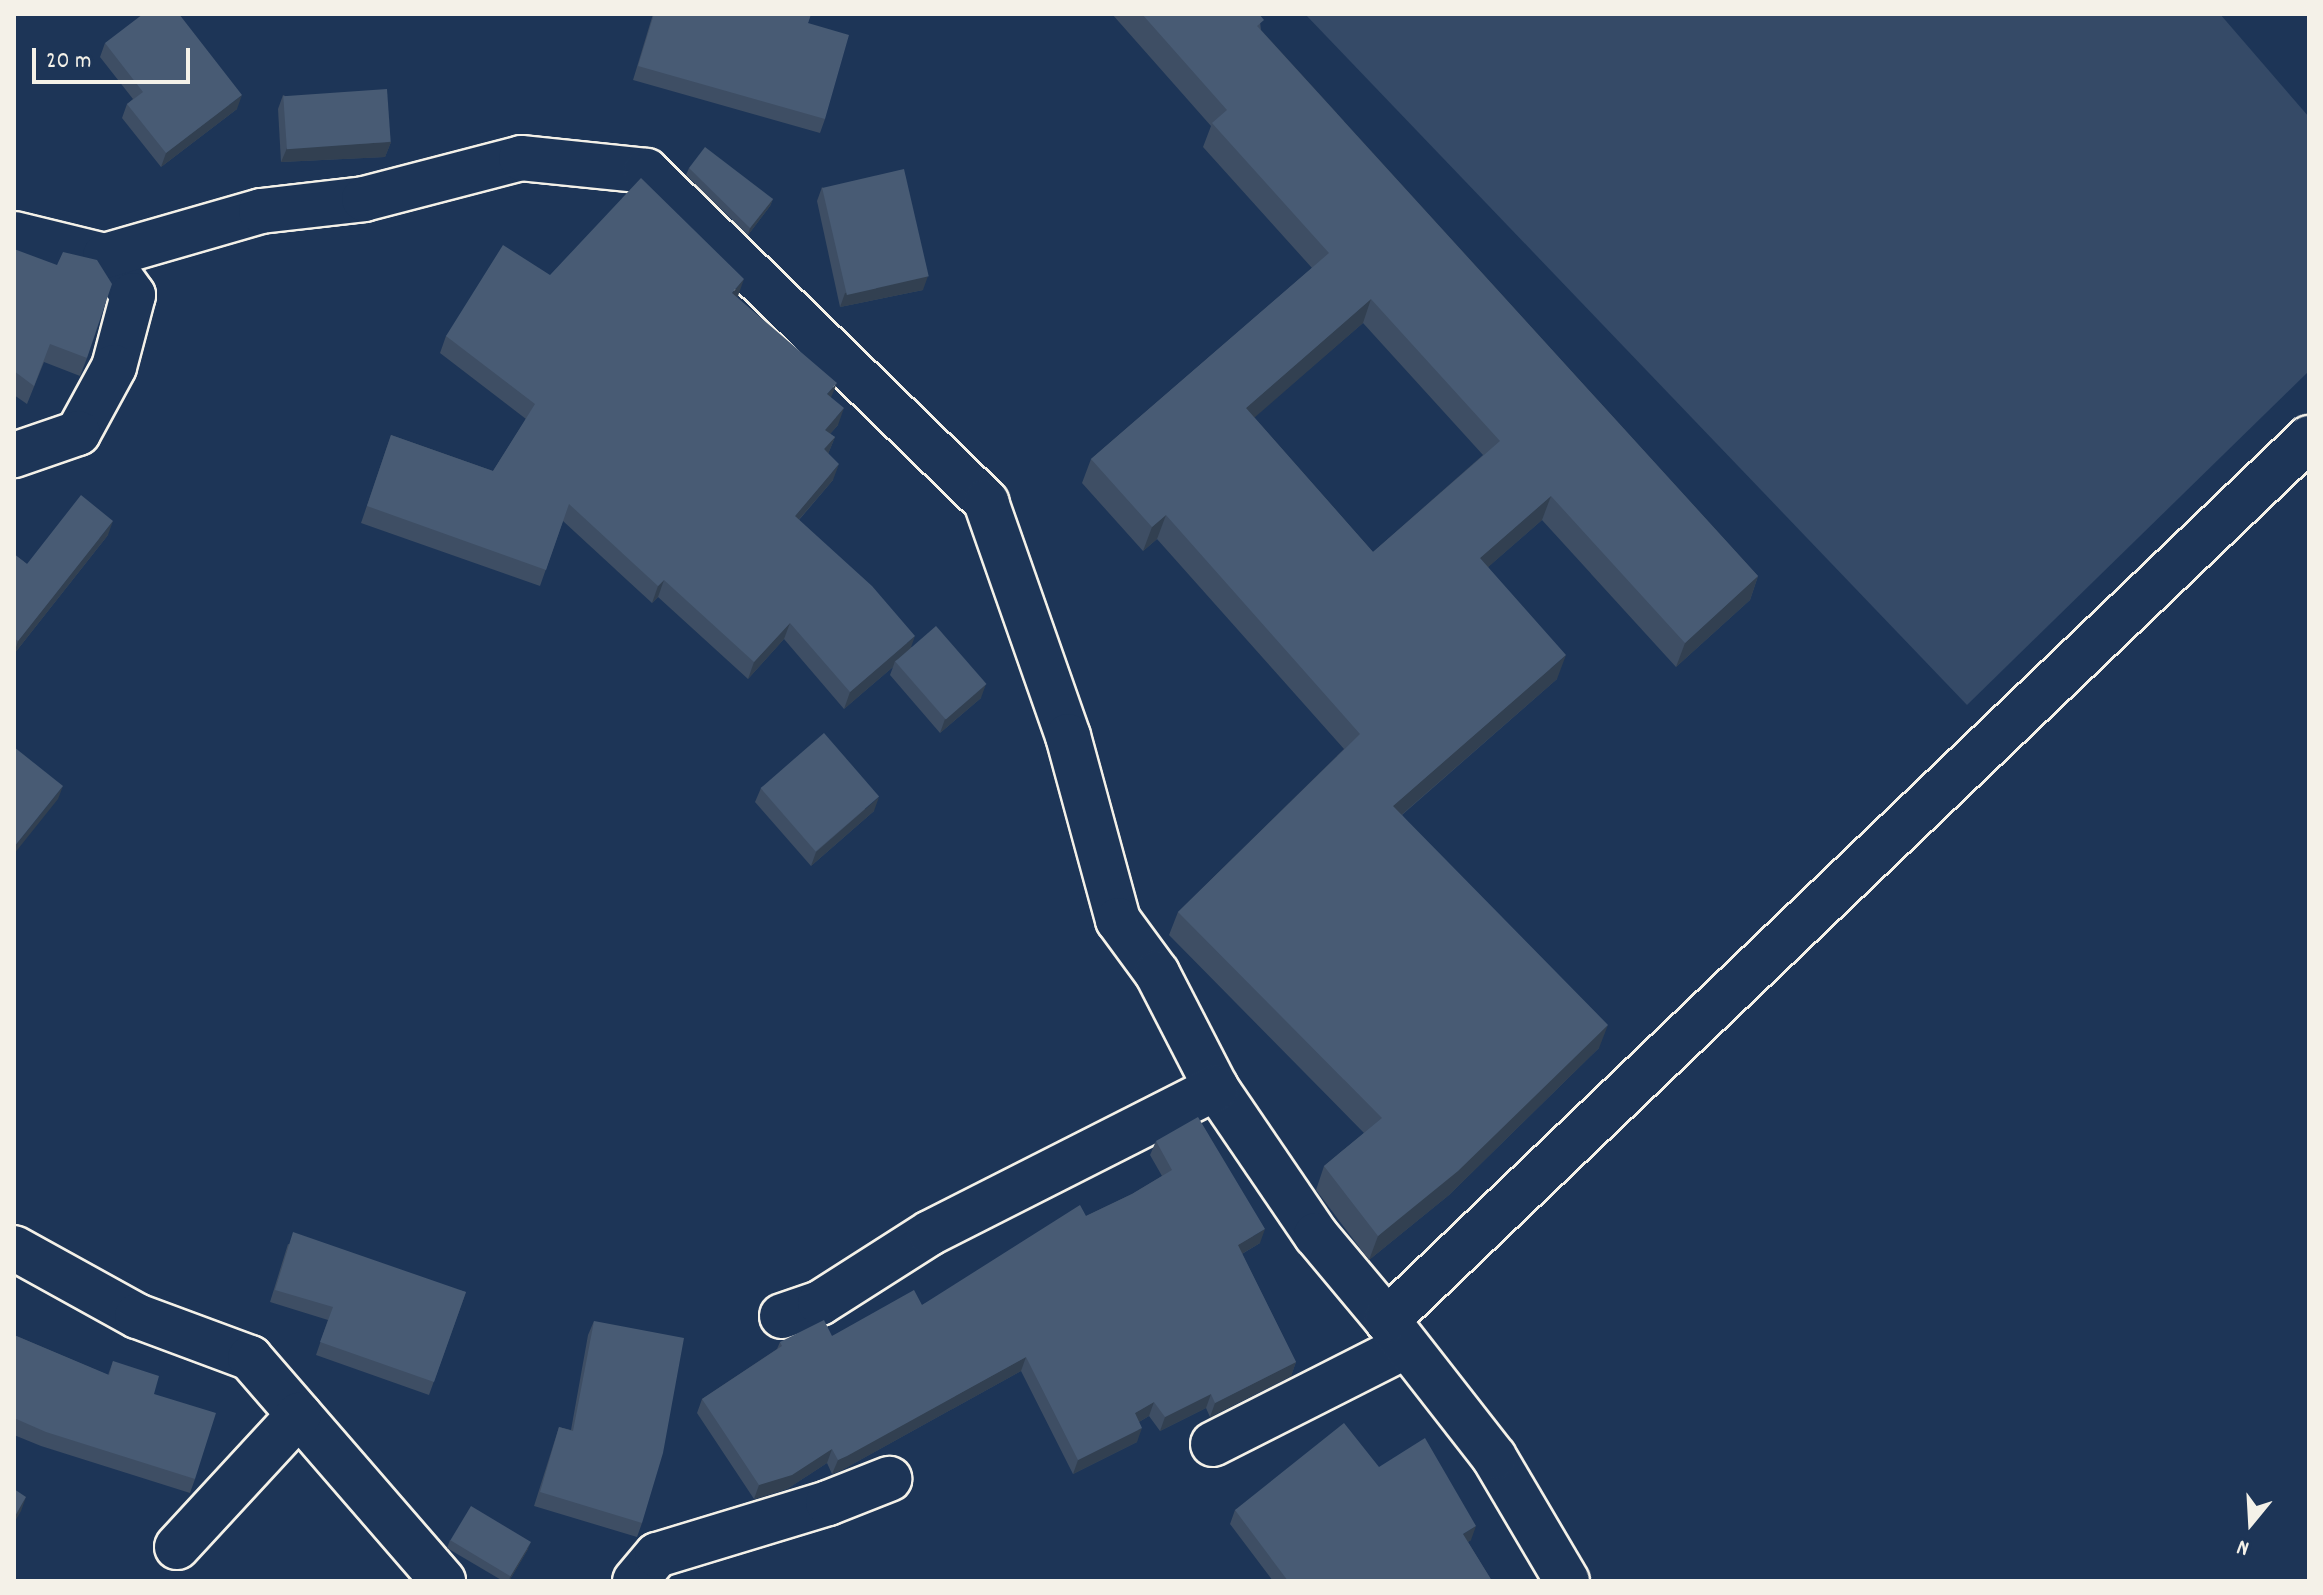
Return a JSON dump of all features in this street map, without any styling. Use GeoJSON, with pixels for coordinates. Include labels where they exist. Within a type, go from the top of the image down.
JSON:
{"type":"FeatureCollection","features":[{"type":"Feature","properties":{"kind":"street"},"geometry":{"type":"LineString","coordinates":[[14,234],[105,256],[261,211],[364,199],[521,158],[646,171],[986,502],[1068,736],[1118,920],[1157,973],[1216,1088],[1316,1235],[1494,1457],[1567,1581]]}},
{"type":"Feature","properties":{"kind":"street"},"geometry":{"type":"LineString","coordinates":[[14,455],[78,433],[114,367],[133,295],[105,256]]}},
{"type":"Feature","properties":{"kind":"street"},"geometry":{"type":"LineString","coordinates":[[1213,1444],[1396,1333],[2309,438]]}},
{"type":"Feature","properties":{"kind":"street"},"geometry":{"type":"LineString","coordinates":[[782,1316],[820,1303],[930,1233],[1216,1088]]}},
{"type":"Feature","properties":{"kind":"street"},"geometry":{"type":"LineString","coordinates":[[14,1248],[137,1316],[250,1358],[443,1581]]}},
{"type":"Feature","properties":{"kind":"street"},"geometry":{"type":"LineString","coordinates":[[177,1547],[299,1415]]}},
{"type":"Feature","properties":{"kind":"street"},"geometry":{"type":"LineString","coordinates":[[635,1581],[657,1555],[828,1503],[889,1479]]}},
{"type":"Feature","properties":{"kind":"shaded area"},"geometry":{"type":"Polygon","coordinates":[[[1305,14],[2220,14],[2309,117],[2309,371],[1967,705],[1305,14]]]}},
{"type":"Feature","properties":{"kind":"building"},"geometry":{"type":"Polygon","coordinates":[[[143,14],[179,14],[242,95],[166,153],[127,104],[143,92],[105,43],[143,14]]]}},
{"type":"Feature","properties":{"kind":"building"},"geometry":{"type":"Polygon","coordinates":[[[654,14],[811,14],[808,23],[849,35],[825,119],[638,66],[654,14]]]}},
{"type":"Feature","properties":{"kind":"building"},"geometry":{"type":"Polygon","coordinates":[[[1142,14],[1259,14],[1264,20],[1257,26],[1758,576],[1685,643],[1551,496],[1480,558],[1566,655],[1393,806],[1608,1025],[1458,1171],[1378,1236],[1324,1166],[1382,1118],[1178,912],[1360,734],[1166,515],[1152,527],[1091,459],[1329,253],[1212,123],[1227,110],[1142,14]],[[1371,299],[1246,408],[1373,552],[1500,441],[1371,299]]]}},
{"type":"Feature","properties":{"kind":"building"},"geometry":{"type":"Polygon","coordinates":[[[387,89],[391,142],[287,149],[283,96],[387,89]]]}},
{"type":"Feature","properties":{"kind":"building"},"geometry":{"type":"Polygon","coordinates":[[[705,147],[773,199],[750,228],[689,168],[705,147]]]}},
{"type":"Feature","properties":{"kind":"building"},"geometry":{"type":"Polygon","coordinates":[[[904,169],[929,276],[847,295],[822,188],[904,169]]]}},
{"type":"Feature","properties":{"kind":"building"},"geometry":{"type":"Polygon","coordinates":[[[641,178],[744,279],[732,293],[837,383],[827,394],[844,408],[825,430],[835,437],[824,449],[839,464],[795,516],[872,586],[915,636],[850,692],[790,623],[754,662],[664,580],[658,586],[569,504],[546,570],[367,506],[391,435],[493,471],[535,404],[446,336],[503,245],[550,275],[641,178]]]}},
{"type":"Feature","properties":{"kind":"building"},"geometry":{"type":"Polygon","coordinates":[[[14,249],[57,265],[63,252],[97,260],[112,284],[87,358],[50,344],[34,386],[14,371],[14,249]]]}},
{"type":"Feature","properties":{"kind":"building"},"geometry":{"type":"Polygon","coordinates":[[[81,495],[113,521],[18,641],[14,638],[14,554],[27,564],[81,495]]]}},
{"type":"Feature","properties":{"kind":"building"},"geometry":{"type":"Polygon","coordinates":[[[936,626],[987,684],[946,720],[895,661],[936,626]]]}},
{"type":"Feature","properties":{"kind":"building"},"geometry":{"type":"Polygon","coordinates":[[[824,733],[879,796],[816,852],[761,788],[824,733]]]}},
{"type":"Feature","properties":{"kind":"building"},"geometry":{"type":"Polygon","coordinates":[[[14,747],[63,786],[14,847],[14,747]]]}},
{"type":"Feature","properties":{"kind":"building"},"geometry":{"type":"Polygon","coordinates":[[[1198,1117],[1265,1229],[1238,1245],[1296,1362],[1215,1403],[1211,1394],[1165,1417],[1154,1402],[1135,1413],[1142,1428],[1078,1460],[1026,1357],[847,1456],[838,1460],[832,1449],[792,1475],[759,1485],[702,1399],[782,1346],[780,1342],[824,1320],[832,1336],[914,1290],[922,1305],[1080,1205],[1086,1216],[1132,1194],[1172,1170],[1156,1141],[1198,1117]]]}},
{"type":"Feature","properties":{"kind":"building"},"geometry":{"type":"Polygon","coordinates":[[[293,1232],[466,1292],[434,1382],[320,1342],[333,1307],[275,1290],[293,1232]]]}},
{"type":"Feature","properties":{"kind":"building"},"geometry":{"type":"Polygon","coordinates":[[[594,1321],[684,1338],[663,1453],[642,1523],[540,1492],[559,1427],[573,1431],[594,1321]]]}},
{"type":"Feature","properties":{"kind":"building"},"geometry":{"type":"Polygon","coordinates":[[[14,1335],[109,1375],[113,1361],[159,1376],[154,1394],[216,1413],[195,1479],[46,1432],[14,1418],[14,1335]]]}},
{"type":"Feature","properties":{"kind":"building"},"geometry":{"type":"Polygon","coordinates":[[[1344,1423],[1379,1467],[1425,1438],[1476,1526],[1463,1534],[1492,1581],[1288,1581],[1235,1510],[1344,1423]]]}},
{"type":"Feature","properties":{"kind":"building"},"geometry":{"type":"Polygon","coordinates":[[[14,1489],[26,1497],[14,1518],[14,1489]]]}},
{"type":"Feature","properties":{"kind":"building"},"geometry":{"type":"Polygon","coordinates":[[[471,1506],[531,1542],[510,1576],[450,1540],[471,1506]]]}}]}
